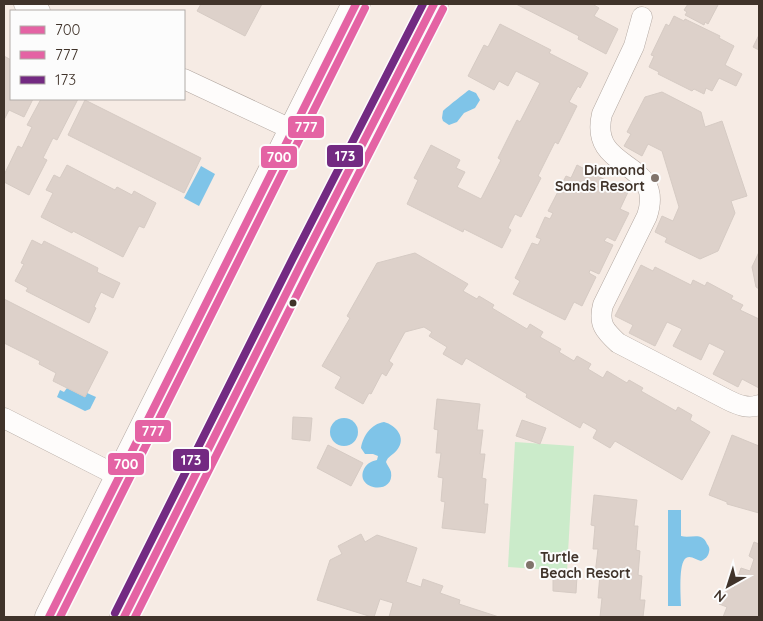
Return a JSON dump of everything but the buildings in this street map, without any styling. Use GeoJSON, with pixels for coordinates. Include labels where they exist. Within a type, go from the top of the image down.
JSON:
{"type":"FeatureCollection","features":[{"type":"Feature","properties":{"kind":"highway"},"geometry":{"type":"LineString","coordinates":[[49,617],[356,4]]}},
{"type":"Feature","properties":{"kind":"highway"},"geometry":{"type":"LineString","coordinates":[[124,617],[296,272],[434,4]]}},
{"type":"Feature","properties":{"kind":"street"},"geometry":{"type":"LineString","coordinates":[[24,4],[38,10]]}},
{"type":"Feature","properties":{"kind":"street"},"geometry":{"type":"LineString","coordinates":[[642,17],[634,46],[602,114],[599,125],[600,137],[605,147],[617,159],[638,174],[646,184],[650,194],[650,205],[603,305],[600,315],[602,323],[608,334],[618,343],[719,396],[741,406],[754,407],[759,405]]}},
{"type":"Feature","properties":{"kind":"street"},"geometry":{"type":"LineString","coordinates":[[185,79],[293,130]]}},
{"type":"Feature","properties":{"kind":"street"},"geometry":{"type":"LineString","coordinates":[[4,418],[120,477]]}},
{"type":"Feature","properties":{"kind":"green space"},"geometry":{"type":"Polygon","coordinates":[[[515,442],[574,446],[567,571],[508,567],[515,442]]]}},
{"type":"Feature","properties":{"kind":"water"},"geometry":{"type":"Polygon","coordinates":[[[469,90],[476,93],[480,100],[475,108],[464,113],[457,122],[449,125],[443,121],[443,111],[469,90]]]}},
{"type":"Feature","properties":{"kind":"water"},"geometry":{"type":"Polygon","coordinates":[[[201,166],[215,174],[199,206],[184,198],[201,166]]]}},
{"type":"Feature","properties":{"kind":"water"},"geometry":{"type":"Polygon","coordinates":[[[67,388],[85,397],[87,393],[96,397],[90,409],[85,411],[57,397],[60,390],[64,392],[67,388]]]}},
{"type":"Feature","properties":{"kind":"water"},"geometry":{"type":"Polygon","coordinates":[[[344,418],[354,422],[358,432],[354,442],[344,446],[334,442],[330,432],[334,422],[344,418]]]}},
{"type":"Feature","properties":{"kind":"water"},"geometry":{"type":"Polygon","coordinates":[[[384,422],[396,429],[401,441],[397,450],[386,462],[391,472],[391,480],[382,487],[369,486],[362,476],[364,469],[370,463],[377,460],[378,456],[365,454],[361,448],[368,431],[375,425],[384,422]]]}},
{"type":"Feature","properties":{"kind":"water"},"geometry":{"type":"Polygon","coordinates":[[[668,510],[681,510],[681,536],[702,538],[709,549],[707,557],[701,561],[690,557],[683,561],[680,588],[681,606],[668,606],[668,510]]]}},
{"type":"Feature","properties":{"kind":"transit line","name":"700"},"geometry":{"type":"LineString","coordinates":[[49,617],[356,4]]}},
{"type":"Feature","properties":{"kind":"transit line","name":"173"},"geometry":{"type":"LineString","coordinates":[[115,613],[423,4]]}},
{"type":"Feature","properties":{"kind":"transit line","name":"700"},"geometry":{"type":"LineString","coordinates":[[124,617],[434,4]]}},
{"type":"Feature","properties":{"kind":"transit line","name":"777"},"geometry":{"type":"LineString","coordinates":[[60,617],[365,8]]}},
{"type":"Feature","properties":{"kind":"transit line","name":"777"},"geometry":{"type":"LineString","coordinates":[[135,617],[443,9]]}},
{"type":"Feature","properties":{"kind":"place","name":"Diamond Sands Resort"},"geometry":{"type":"Point","coordinates":[655,178]}},
{"type":"Feature","properties":{"kind":"place","name":"Turtle Beach Resort"},"geometry":{"type":"Point","coordinates":[530,565]}}]}
